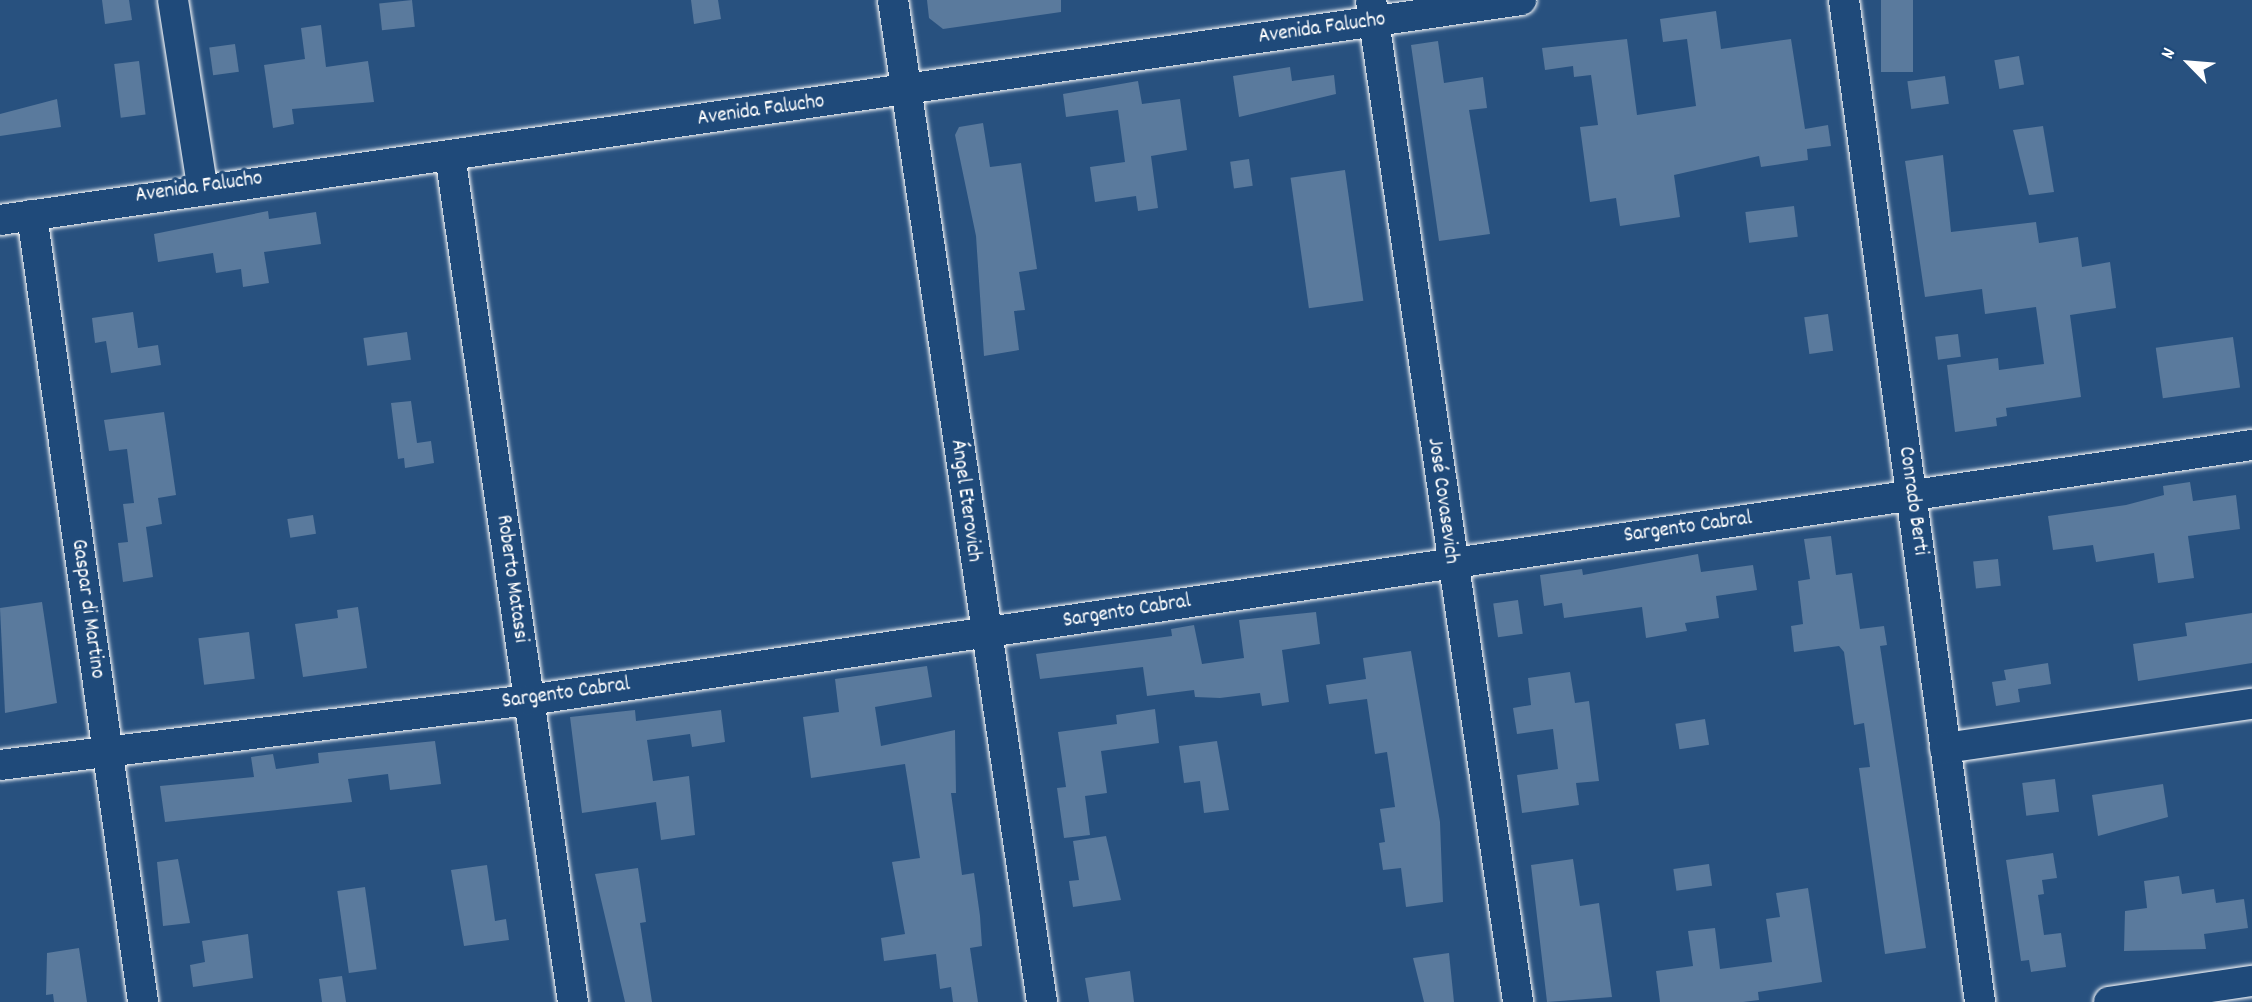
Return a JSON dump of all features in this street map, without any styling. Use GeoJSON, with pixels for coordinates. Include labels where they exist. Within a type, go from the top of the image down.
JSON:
{"type":"FeatureCollection","features":[{"type":"Feature","properties":{"kind":"street"},"geometry":{"type":"LineString","coordinates":[[173,0],[202,186]]}},
{"type":"Feature","properties":{"kind":"street","name":"Ángel Eterovich"},"geometry":{"type":"LineString","coordinates":[[893,0],[985,634],[1042,1002]]}},
{"type":"Feature","properties":{"kind":"street","name":"Avenida Falucho"},"geometry":{"type":"LineString","coordinates":[[0,220],[202,186],[450,155],[905,91],[1372,11],[1521,0]]}},
{"type":"Feature","properties":{"kind":"street","name":"Conrado Berti"},"geometry":{"type":"LineString","coordinates":[[1844,0],[1980,1002]]}},
{"type":"Feature","properties":{"kind":"street","name":"José Covasevich"},"geometry":{"type":"LineString","coordinates":[[1372,11],[1450,562],[1518,1002]]}},
{"type":"Feature","properties":{"kind":"street","name":"Roberto Matassi"},"geometry":{"type":"LineString","coordinates":[[450,155],[573,1002]]}},
{"type":"Feature","properties":{"kind":"street","name":"Gaspar di Martino"},"geometry":{"type":"LineString","coordinates":[[32,215],[144,1002]]}},
{"type":"Feature","properties":{"kind":"street","name":"Sargento Cabral"},"geometry":{"type":"LineString","coordinates":[[0,765],[528,699],[985,634],[1450,562],[2252,445]]}},
{"type":"Feature","properties":{"kind":"street"},"geometry":{"type":"LineString","coordinates":[[1945,748],[2252,704]]}},
{"type":"Feature","properties":{"kind":"street"},"geometry":{"type":"LineString","coordinates":[[2109,1002],[2252,981]]}},
{"type":"Feature","properties":{"kind":"building"},"geometry":{"type":"Polygon","coordinates":[[[102,0],[129,0],[132,20],[105,24],[102,0]]]}},
{"type":"Feature","properties":{"kind":"building"},"geometry":{"type":"Polygon","coordinates":[[[412,0],[415,27],[382,30],[379,3],[412,0]]]}},
{"type":"Feature","properties":{"kind":"building"},"geometry":{"type":"Polygon","coordinates":[[[691,0],[718,0],[721,19],[694,24],[691,0]]]}},
{"type":"Feature","properties":{"kind":"building"},"geometry":{"type":"Polygon","coordinates":[[[927,0],[1061,0],[1061,12],[943,29],[929,18],[927,0]]]}},
{"type":"Feature","properties":{"kind":"building"},"geometry":{"type":"Polygon","coordinates":[[[1881,0],[1913,0],[1913,72],[1881,72],[1881,0]]]}},
{"type":"Feature","properties":{"kind":"building"},"geometry":{"type":"Polygon","coordinates":[[[1716,11],[1721,49],[1791,39],[1805,129],[1828,125],[1831,146],[1807,149],[1808,160],[1761,167],[1759,156],[1674,175],[1680,217],[1620,226],[1616,198],[1590,202],[1580,127],[1598,125],[1591,75],[1574,77],[1573,66],[1545,70],[1542,48],[1627,39],[1637,115],[1696,106],[1687,39],[1663,42],[1660,19],[1716,11]]]}},
{"type":"Feature","properties":{"kind":"building"},"geometry":{"type":"Polygon","coordinates":[[[321,25],[326,67],[368,61],[374,102],[292,109],[294,124],[273,128],[264,65],[305,59],[301,28],[321,25]]]}},
{"type":"Feature","properties":{"kind":"building"},"geometry":{"type":"Polygon","coordinates":[[[1438,41],[1444,83],[1483,77],[1487,108],[1469,110],[1490,234],[1439,241],[1411,45],[1438,41]]]}},
{"type":"Feature","properties":{"kind":"building"},"geometry":{"type":"Polygon","coordinates":[[[235,44],[239,72],[213,75],[209,48],[235,44]]]}},
{"type":"Feature","properties":{"kind":"building"},"geometry":{"type":"Polygon","coordinates":[[[2019,56],[2024,85],[1999,89],[1994,60],[2019,56]]]}},
{"type":"Feature","properties":{"kind":"building"},"geometry":{"type":"Polygon","coordinates":[[[139,61],[146,115],[121,118],[114,64],[139,61]]]}},
{"type":"Feature","properties":{"kind":"building"},"geometry":{"type":"Polygon","coordinates":[[[1290,67],[1292,81],[1334,75],[1336,94],[1239,117],[1233,76],[1290,67]]]}},
{"type":"Feature","properties":{"kind":"building"},"geometry":{"type":"Polygon","coordinates":[[[1945,76],[1949,104],[1911,109],[1907,81],[1945,76]]]}},
{"type":"Feature","properties":{"kind":"building"},"geometry":{"type":"Polygon","coordinates":[[[1138,81],[1142,104],[1180,99],[1187,150],[1151,156],[1158,208],[1138,211],[1136,196],[1095,202],[1090,167],[1125,162],[1118,110],[1066,117],[1063,94],[1138,81]]]}},
{"type":"Feature","properties":{"kind":"building"},"geometry":{"type":"Polygon","coordinates":[[[57,99],[61,127],[0,136],[0,114],[57,99]]]}},
{"type":"Feature","properties":{"kind":"building"},"geometry":{"type":"Polygon","coordinates":[[[983,123],[990,167],[1021,163],[1037,269],[1019,272],[1025,310],[1014,311],[1019,350],[984,356],[976,236],[955,135],[959,127],[983,123]]]}},
{"type":"Feature","properties":{"kind":"building"},"geometry":{"type":"Polygon","coordinates":[[[2043,126],[2054,192],[2029,195],[2013,130],[2043,126]]]}},
{"type":"Feature","properties":{"kind":"building"},"geometry":{"type":"Polygon","coordinates":[[[1943,155],[1951,232],[2036,222],[2039,243],[2078,237],[2082,267],[2110,262],[2116,308],[2070,315],[2081,397],[2006,408],[2007,416],[1996,418],[1997,426],[1955,432],[1947,365],[1998,358],[1999,370],[2044,364],[2036,307],[1985,314],[1982,289],[1925,297],[1905,161],[1943,155]]]}},
{"type":"Feature","properties":{"kind":"building"},"geometry":{"type":"Polygon","coordinates":[[[1249,159],[1253,186],[1234,188],[1230,162],[1249,159]]]}},
{"type":"Feature","properties":{"kind":"building"},"geometry":{"type":"Polygon","coordinates":[[[1345,170],[1363,301],[1309,308],[1291,178],[1345,170]]]}},
{"type":"Feature","properties":{"kind":"building"},"geometry":{"type":"Polygon","coordinates":[[[1794,206],[1798,237],[1749,243],[1745,212],[1794,206]]]}},
{"type":"Feature","properties":{"kind":"building"},"geometry":{"type":"Polygon","coordinates":[[[268,211],[269,219],[316,212],[321,244],[264,252],[269,283],[243,287],[241,269],[216,273],[213,253],[158,262],[154,234],[268,211]]]}},
{"type":"Feature","properties":{"kind":"building"},"geometry":{"type":"Polygon","coordinates":[[[133,312],[138,348],[158,345],[161,365],[111,373],[106,341],[95,343],[92,318],[133,312]]]}},
{"type":"Feature","properties":{"kind":"building"},"geometry":{"type":"Polygon","coordinates":[[[1828,314],[1833,351],[1809,354],[1804,317],[1828,314]]]}},
{"type":"Feature","properties":{"kind":"building"},"geometry":{"type":"Polygon","coordinates":[[[407,332],[411,360],[367,366],[363,338],[407,332]]]}},
{"type":"Feature","properties":{"kind":"building"},"geometry":{"type":"Polygon","coordinates":[[[1958,334],[1961,357],[1938,360],[1935,337],[1958,334]]]}},
{"type":"Feature","properties":{"kind":"building"},"geometry":{"type":"Polygon","coordinates":[[[2233,337],[2240,388],[2163,398],[2156,348],[2233,337]]]}},
{"type":"Feature","properties":{"kind":"building"},"geometry":{"type":"Polygon","coordinates":[[[411,401],[417,443],[431,441],[434,463],[405,468],[404,458],[398,459],[391,403],[411,401]]]}},
{"type":"Feature","properties":{"kind":"building"},"geometry":{"type":"Polygon","coordinates":[[[164,412],[176,495],[158,498],[162,524],[146,527],[153,577],[123,582],[118,543],[128,542],[123,504],[134,503],[127,449],[109,451],[104,420],[164,412]]]}},
{"type":"Feature","properties":{"kind":"building"},"geometry":{"type":"Polygon","coordinates":[[[2190,482],[2193,501],[2236,495],[2240,529],[2188,536],[2194,578],[2158,583],[2154,553],[2096,562],[2093,545],[2053,550],[2048,516],[2126,505],[2164,495],[2163,486],[2190,482]]]}},
{"type":"Feature","properties":{"kind":"building"},"geometry":{"type":"Polygon","coordinates":[[[313,515],[316,534],[290,538],[287,519],[313,515]]]}},
{"type":"Feature","properties":{"kind":"building"},"geometry":{"type":"Polygon","coordinates":[[[1831,536],[1836,575],[1852,573],[1860,629],[1884,626],[1887,645],[1880,646],[1926,948],[1885,954],[1859,768],[1870,767],[1864,723],[1854,725],[1844,652],[1839,646],[1794,652],[1791,626],[1803,624],[1798,581],[1810,579],[1804,539],[1831,536]]]}},
{"type":"Feature","properties":{"kind":"building"},"geometry":{"type":"Polygon","coordinates":[[[1698,554],[1701,572],[1753,565],[1757,590],[1716,596],[1719,618],[1685,623],[1687,631],[1646,638],[1642,607],[1564,618],[1562,603],[1544,606],[1540,575],[1582,569],[1583,575],[1698,554]]]}},
{"type":"Feature","properties":{"kind":"building"},"geometry":{"type":"Polygon","coordinates":[[[1998,559],[2001,586],[1976,588],[1973,562],[1998,559]]]}},
{"type":"Feature","properties":{"kind":"building"},"geometry":{"type":"Polygon","coordinates":[[[1518,600],[1523,634],[1498,637],[1493,603],[1518,600]]]}},
{"type":"Feature","properties":{"kind":"building"},"geometry":{"type":"Polygon","coordinates":[[[42,602],[57,703],[5,713],[0,608],[42,602]]]}},
{"type":"Feature","properties":{"kind":"building"},"geometry":{"type":"Polygon","coordinates":[[[358,607],[367,668],[303,677],[295,624],[338,618],[337,610],[358,607]]]}},
{"type":"Feature","properties":{"kind":"building"},"geometry":{"type":"Polygon","coordinates":[[[1316,612],[1320,644],[1282,650],[1289,702],[1262,706],[1260,693],[1220,698],[1195,697],[1194,690],[1147,696],[1143,667],[1040,679],[1036,654],[1172,636],[1171,629],[1194,625],[1202,664],[1244,658],[1239,620],[1316,612]]]}},
{"type":"Feature","properties":{"kind":"building"},"geometry":{"type":"Polygon","coordinates":[[[2252,613],[2252,663],[2138,681],[2133,644],[2187,636],[2185,623],[2252,613]]]}},
{"type":"Feature","properties":{"kind":"building"},"geometry":{"type":"Polygon","coordinates":[[[249,632],[255,679],[204,685],[198,638],[249,632]]]}},
{"type":"Feature","properties":{"kind":"building"},"geometry":{"type":"Polygon","coordinates":[[[1411,651],[1440,822],[1443,902],[1406,907],[1401,868],[1383,870],[1379,843],[1385,842],[1380,809],[1395,807],[1387,752],[1375,754],[1367,699],[1329,704],[1326,685],[1366,679],[1363,658],[1411,651]]]}},
{"type":"Feature","properties":{"kind":"building"},"geometry":{"type":"Polygon","coordinates":[[[2048,663],[2051,684],[2018,689],[2020,702],[1996,706],[1992,682],[2006,680],[2004,670],[2048,663]]]}},
{"type":"Feature","properties":{"kind":"building"},"geometry":{"type":"Polygon","coordinates":[[[927,666],[932,697],[875,707],[881,746],[955,730],[956,793],[951,793],[962,875],[974,873],[980,916],[982,946],[970,948],[978,1002],[953,1002],[951,987],[940,989],[936,954],[884,961],[881,938],[905,934],[892,862],[920,858],[905,764],[811,778],[803,717],[839,712],[835,679],[927,666]]]}},
{"type":"Feature","properties":{"kind":"building"},"geometry":{"type":"Polygon","coordinates":[[[1570,672],[1575,703],[1589,701],[1599,781],[1576,783],[1579,805],[1522,813],[1517,775],[1558,769],[1553,729],[1517,734],[1513,708],[1531,705],[1528,678],[1570,672]]]}},
{"type":"Feature","properties":{"kind":"building"},"geometry":{"type":"Polygon","coordinates":[[[1155,709],[1159,743],[1101,751],[1107,793],[1085,796],[1090,835],[1064,838],[1057,788],[1066,787],[1058,732],[1117,724],[1116,715],[1155,709]]]}},
{"type":"Feature","properties":{"kind":"building"},"geometry":{"type":"Polygon","coordinates":[[[635,710],[636,721],[721,710],[725,742],[692,747],[690,734],[647,740],[653,781],[689,776],[695,835],[661,840],[656,802],[582,813],[570,717],[635,710]]]}},
{"type":"Feature","properties":{"kind":"building"},"geometry":{"type":"Polygon","coordinates":[[[1705,719],[1709,745],[1679,749],[1675,724],[1705,719]]]}},
{"type":"Feature","properties":{"kind":"building"},"geometry":{"type":"Polygon","coordinates":[[[435,741],[441,784],[390,790],[388,774],[348,779],[352,802],[165,822],[160,786],[254,777],[251,757],[273,754],[276,769],[319,763],[318,753],[435,741]]]}},
{"type":"Feature","properties":{"kind":"building"},"geometry":{"type":"Polygon","coordinates":[[[1217,741],[1229,810],[1204,813],[1200,781],[1184,783],[1179,746],[1217,741]]]}},
{"type":"Feature","properties":{"kind":"building"},"geometry":{"type":"Polygon","coordinates":[[[2055,779],[2059,812],[2026,816],[2022,783],[2055,779]]]}},
{"type":"Feature","properties":{"kind":"building"},"geometry":{"type":"Polygon","coordinates":[[[2163,784],[2168,817],[2098,836],[2092,795],[2163,784]]]}},
{"type":"Feature","properties":{"kind":"building"},"geometry":{"type":"Polygon","coordinates":[[[1106,836],[1121,900],[1073,907],[1069,881],[1079,880],[1073,841],[1106,836]]]}},
{"type":"Feature","properties":{"kind":"building"},"geometry":{"type":"Polygon","coordinates":[[[2053,853],[2057,878],[2042,880],[2044,894],[2038,895],[2044,935],[2061,933],[2066,967],[2031,972],[2029,960],[2021,961],[2006,860],[2053,853]]]}},
{"type":"Feature","properties":{"kind":"building"},"geometry":{"type":"Polygon","coordinates":[[[178,859],[190,923],[163,926],[157,862],[178,859]]]}},
{"type":"Feature","properties":{"kind":"building"},"geometry":{"type":"Polygon","coordinates":[[[1573,859],[1580,906],[1599,903],[1612,997],[1547,1002],[1531,865],[1573,859]]]}},
{"type":"Feature","properties":{"kind":"building"},"geometry":{"type":"Polygon","coordinates":[[[1709,864],[1712,886],[1676,891],[1673,869],[1709,864]]]}},
{"type":"Feature","properties":{"kind":"building"},"geometry":{"type":"Polygon","coordinates":[[[487,865],[495,921],[506,919],[509,940],[464,946],[451,870],[487,865]]]}},
{"type":"Feature","properties":{"kind":"building"},"geometry":{"type":"Polygon","coordinates":[[[638,868],[646,922],[640,923],[652,1002],[625,1002],[595,874],[638,868]]]}},
{"type":"Feature","properties":{"kind":"building"},"geometry":{"type":"Polygon","coordinates":[[[2179,876],[2182,894],[2214,889],[2216,903],[2244,899],[2248,928],[2204,934],[2206,949],[2124,951],[2125,911],[2147,908],[2144,881],[2179,876]]]}},
{"type":"Feature","properties":{"kind":"building"},"geometry":{"type":"Polygon","coordinates":[[[365,887],[377,969],[349,973],[337,891],[365,887]]]}},
{"type":"Feature","properties":{"kind":"building"},"geometry":{"type":"Polygon","coordinates":[[[1808,888],[1822,982],[1758,992],[1759,1000],[1743,1002],[1660,1002],[1656,971],[1693,966],[1688,931],[1715,928],[1720,969],[1772,962],[1766,919],[1780,917],[1776,893],[1808,888]]]}},
{"type":"Feature","properties":{"kind":"building"},"geometry":{"type":"Polygon","coordinates":[[[248,934],[253,978],[193,987],[190,965],[205,962],[202,941],[248,934]]]}},
{"type":"Feature","properties":{"kind":"building"},"geometry":{"type":"Polygon","coordinates":[[[79,948],[87,1002],[54,1002],[53,994],[46,995],[47,953],[79,948]]]}},
{"type":"Feature","properties":{"kind":"building"},"geometry":{"type":"Polygon","coordinates":[[[1449,953],[1454,1002],[1424,1002],[1413,958],[1449,953]]]}},
{"type":"Feature","properties":{"kind":"building"},"geometry":{"type":"Polygon","coordinates":[[[1130,971],[1134,1002],[1089,1002],[1085,978],[1130,971]]]}},
{"type":"Feature","properties":{"kind":"building"},"geometry":{"type":"Polygon","coordinates":[[[342,976],[346,1002],[322,1002],[319,979],[342,976]]]}}]}
